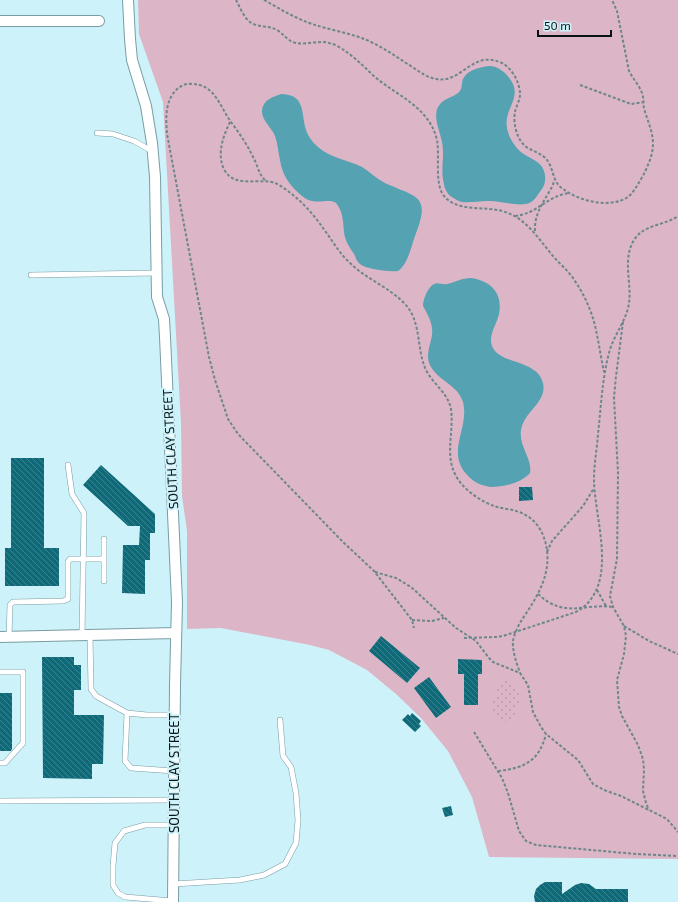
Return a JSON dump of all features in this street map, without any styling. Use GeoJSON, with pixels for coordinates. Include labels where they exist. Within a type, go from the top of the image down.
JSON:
{"type":"FeatureCollection","features":[{"type":"Feature","properties":{"kind":"street","name":"SOUTH CLAY STREET"},"geometry":{"type":"LineString","coordinates":[[128,0],[134,69],[146,106],[152,150],[155,177],[157,297],[164,319],[177,602],[173,902]]}},
{"type":"Feature","properties":{"kind":"street"},"geometry":{"type":"LineString","coordinates":[[0,21],[99,21]]}},
{"type":"Feature","properties":{"kind":"street"},"geometry":{"type":"LineString","coordinates":[[5,637],[176,633]]}},
{"type":"Feature","properties":{"kind":"lane"},"geometry":{"type":"LineString","coordinates":[[97,133],[113,134],[134,141],[152,150]]}},
{"type":"Feature","properties":{"kind":"lane"},"geometry":{"type":"LineString","coordinates":[[31,275],[156,273]]}},
{"type":"Feature","properties":{"kind":"lane"},"geometry":{"type":"LineString","coordinates":[[68,465],[72,494],[84,513],[83,559],[86,635],[91,689],[96,696],[128,713],[175,715]]}},
{"type":"Feature","properties":{"kind":"lane"},"geometry":{"type":"LineString","coordinates":[[104,539],[104,581]]}},
{"type":"Feature","properties":{"kind":"lane"},"geometry":{"type":"LineString","coordinates":[[5,637],[10,605],[12,602],[63,601],[68,599],[68,562],[70,559],[104,559]]}},
{"type":"Feature","properties":{"kind":"lane"},"geometry":{"type":"LineString","coordinates":[[0,672],[23,672],[23,743],[5,763],[0,762]]}},
{"type":"Feature","properties":{"kind":"lane"},"geometry":{"type":"LineString","coordinates":[[128,713],[126,761],[131,768],[174,771]]}},
{"type":"Feature","properties":{"kind":"lane"},"geometry":{"type":"LineString","coordinates":[[173,884],[240,880],[264,875],[285,864],[296,843],[298,820],[292,767],[283,756],[280,720]]}},
{"type":"Feature","properties":{"kind":"lane"},"geometry":{"type":"LineString","coordinates":[[0,801],[174,800]]}},
{"type":"Feature","properties":{"kind":"lane"},"geometry":{"type":"LineString","coordinates":[[173,902],[126,897],[118,893],[113,885],[113,866],[115,843],[124,831],[145,825],[174,824]]}},
{"type":"Feature","properties":{"kind":"path"},"geometry":{"type":"LineString","coordinates":[[236,0],[248,20],[252,23],[273,28],[291,42],[302,44],[328,42],[339,47],[376,77],[420,109],[431,124],[434,132],[439,155],[440,187],[445,197],[449,201],[462,206],[502,211],[527,224],[535,232],[553,257],[572,276],[585,298],[593,317],[604,372]]}},
{"type":"Feature","properties":{"kind":"path"},"geometry":{"type":"LineString","coordinates":[[264,0],[300,19],[367,40],[390,52],[427,76],[437,79],[450,79],[480,61],[491,60],[504,64],[512,71],[519,88],[520,94],[514,117],[520,140],[526,147],[540,154],[547,160],[550,164],[554,180],[562,189],[590,201],[606,203],[624,199],[634,190],[645,171],[652,154],[651,131],[644,107],[642,92],[632,78],[617,10],[612,0]]}},
{"type":"Feature","properties":{"kind":"path"},"geometry":{"type":"LineString","coordinates":[[265,180],[262,177],[243,138],[230,121],[218,99],[208,89],[198,84],[186,84],[180,86],[171,97],[166,112],[168,134],[182,219],[210,357],[220,396],[232,427],[243,441],[343,542],[374,571],[412,620],[414,628]]}},
{"type":"Feature","properties":{"kind":"path"},"geometry":{"type":"LineString","coordinates":[[580,85],[631,104],[644,102]]}},
{"type":"Feature","properties":{"kind":"path"},"geometry":{"type":"LineString","coordinates":[[230,121],[224,135],[222,149],[222,162],[230,177],[240,180],[265,180],[279,185],[308,208],[349,263],[392,293],[407,306],[415,323],[423,363],[426,370],[448,401],[451,416],[450,454],[453,470],[462,486],[472,494],[494,506],[518,512],[533,520],[542,532],[547,552],[546,569],[538,594],[515,632],[513,645],[520,673],[528,685],[533,712],[541,727],[546,734],[573,754],[593,784],[598,788],[621,796],[667,819],[678,832]]}},
{"type":"Feature","properties":{"kind":"path"},"geometry":{"type":"LineString","coordinates":[[535,232],[535,219],[553,185],[554,180]]}},
{"type":"Feature","properties":{"kind":"path"},"geometry":{"type":"LineString","coordinates":[[514,216],[523,215],[556,196],[570,193]]}},
{"type":"Feature","properties":{"kind":"path"},"geometry":{"type":"LineString","coordinates":[[464,638],[496,637],[515,632],[580,609],[590,600],[596,590],[600,577],[602,558],[600,526],[594,487],[594,472],[604,372],[611,345],[630,303],[627,273],[634,240],[646,229],[678,216]]}},
{"type":"Feature","properties":{"kind":"path"},"geometry":{"type":"LineString","coordinates":[[624,319],[614,398],[618,488],[617,558],[610,592],[613,608],[624,626],[626,644],[617,680],[619,707],[622,716],[638,745],[643,759],[643,791],[649,810]]}},
{"type":"Feature","properties":{"kind":"path"},"geometry":{"type":"LineString","coordinates":[[547,552],[552,541],[583,506],[594,487]]}},
{"type":"Feature","properties":{"kind":"path"},"geometry":{"type":"LineString","coordinates":[[374,571],[405,583],[456,628],[470,637],[480,646],[493,662],[520,673]]}},
{"type":"Feature","properties":{"kind":"path"},"geometry":{"type":"LineString","coordinates":[[596,590],[606,606]]}},
{"type":"Feature","properties":{"kind":"path"},"geometry":{"type":"LineString","coordinates":[[538,594],[549,603],[564,608],[580,609],[606,606],[613,608]]}},
{"type":"Feature","properties":{"kind":"path"},"geometry":{"type":"LineString","coordinates":[[412,620],[432,621],[444,618]]}},
{"type":"Feature","properties":{"kind":"path"},"geometry":{"type":"LineString","coordinates":[[624,626],[649,641],[678,654]]}},
{"type":"Feature","properties":{"kind":"path"},"geometry":{"type":"LineString","coordinates":[[474,732],[498,771],[508,792],[519,831],[530,844],[558,848],[678,856]]}},
{"type":"Feature","properties":{"kind":"path"},"geometry":{"type":"LineString","coordinates":[[498,771],[517,768],[534,759],[542,747],[546,734]]}},
{"type":"Feature","properties":{"kind":"shaded area"},"geometry":{"type":"Polygon","coordinates":[[[138,0],[678,0],[678,859],[489,857],[472,797],[448,751],[421,718],[396,694],[367,670],[329,650],[310,645],[221,628],[187,629],[187,531],[182,496],[181,423],[163,102],[139,34],[138,0]]]}},
{"type":"Feature","properties":{"kind":"shaded area"},"geometry":{"type":"Polygon","coordinates":[[[506,681],[514,684],[518,690],[519,699],[518,707],[514,715],[509,721],[503,722],[496,718],[492,709],[496,692],[502,683],[506,681]]]}},
{"type":"Feature","properties":{"kind":"water"},"geometry":{"type":"Polygon","coordinates":[[[489,66],[498,68],[505,73],[512,82],[514,96],[507,123],[511,140],[525,155],[540,164],[544,171],[545,181],[543,187],[535,198],[528,203],[516,204],[492,201],[462,202],[449,195],[444,187],[442,174],[443,147],[437,121],[437,109],[441,103],[460,91],[463,79],[467,73],[478,68],[489,66]]]}},
{"type":"Feature","properties":{"kind":"water"},"geometry":{"type":"Polygon","coordinates":[[[282,94],[290,95],[299,102],[306,130],[314,144],[328,154],[362,167],[385,183],[406,192],[418,200],[421,205],[422,213],[420,223],[407,260],[398,271],[378,270],[360,264],[346,241],[341,213],[336,203],[333,201],[312,201],[307,199],[302,196],[287,180],[281,165],[275,136],[262,114],[264,104],[267,101],[272,97],[282,94]]]}},
{"type":"Feature","properties":{"kind":"water"},"geometry":{"type":"Polygon","coordinates":[[[471,278],[490,285],[497,294],[500,307],[491,338],[492,346],[496,352],[533,370],[539,375],[543,383],[542,395],[522,426],[521,439],[529,462],[530,473],[517,482],[501,486],[491,487],[479,484],[469,477],[462,468],[458,459],[458,450],[463,422],[463,402],[457,391],[434,372],[428,357],[432,338],[432,328],[423,303],[428,290],[436,283],[447,284],[462,279],[471,278]]]}},
{"type":"Feature","properties":{"kind":"building"},"geometry":{"type":"Polygon","coordinates":[[[11,458],[44,458],[44,548],[59,548],[59,586],[5,586],[5,548],[11,548],[11,458]]]}},
{"type":"Feature","properties":{"kind":"building"},"geometry":{"type":"Polygon","coordinates":[[[101,465],[155,514],[155,533],[150,533],[150,560],[145,560],[145,594],[122,593],[123,545],[139,545],[140,526],[128,526],[83,485],[101,465]]]}},
{"type":"Feature","properties":{"kind":"building"},"geometry":{"type":"Polygon","coordinates":[[[519,487],[532,487],[533,500],[519,501],[519,487]]]}},
{"type":"Feature","properties":{"kind":"building"},"geometry":{"type":"Polygon","coordinates":[[[381,636],[420,668],[407,683],[369,651],[381,636]]]}},
{"type":"Feature","properties":{"kind":"building"},"geometry":{"type":"Polygon","coordinates":[[[42,657],[74,657],[74,665],[81,665],[81,690],[74,690],[74,715],[104,715],[103,764],[92,764],[92,779],[43,778],[42,657]]]}},
{"type":"Feature","properties":{"kind":"building"},"geometry":{"type":"Polygon","coordinates":[[[458,659],[482,660],[482,674],[478,674],[478,705],[464,705],[464,674],[458,674],[458,659]]]}},
{"type":"Feature","properties":{"kind":"building"},"geometry":{"type":"Polygon","coordinates":[[[429,677],[451,707],[436,718],[414,688],[429,677]]]}},
{"type":"Feature","properties":{"kind":"building"},"geometry":{"type":"Polygon","coordinates":[[[0,693],[12,693],[11,751],[0,751],[0,693]]]}},
{"type":"Feature","properties":{"kind":"building"},"geometry":{"type":"Polygon","coordinates":[[[412,713],[421,721],[419,724],[421,726],[415,732],[402,720],[408,714],[410,716],[412,713]]]}},
{"type":"Feature","properties":{"kind":"building"},"geometry":{"type":"Polygon","coordinates":[[[451,806],[453,815],[445,817],[442,808],[451,806]]]}},
{"type":"Feature","properties":{"kind":"building"},"geometry":{"type":"Polygon","coordinates":[[[545,882],[562,882],[562,894],[575,885],[581,883],[589,884],[596,889],[628,889],[628,902],[535,902],[534,896],[536,889],[545,882]]]}}]}
